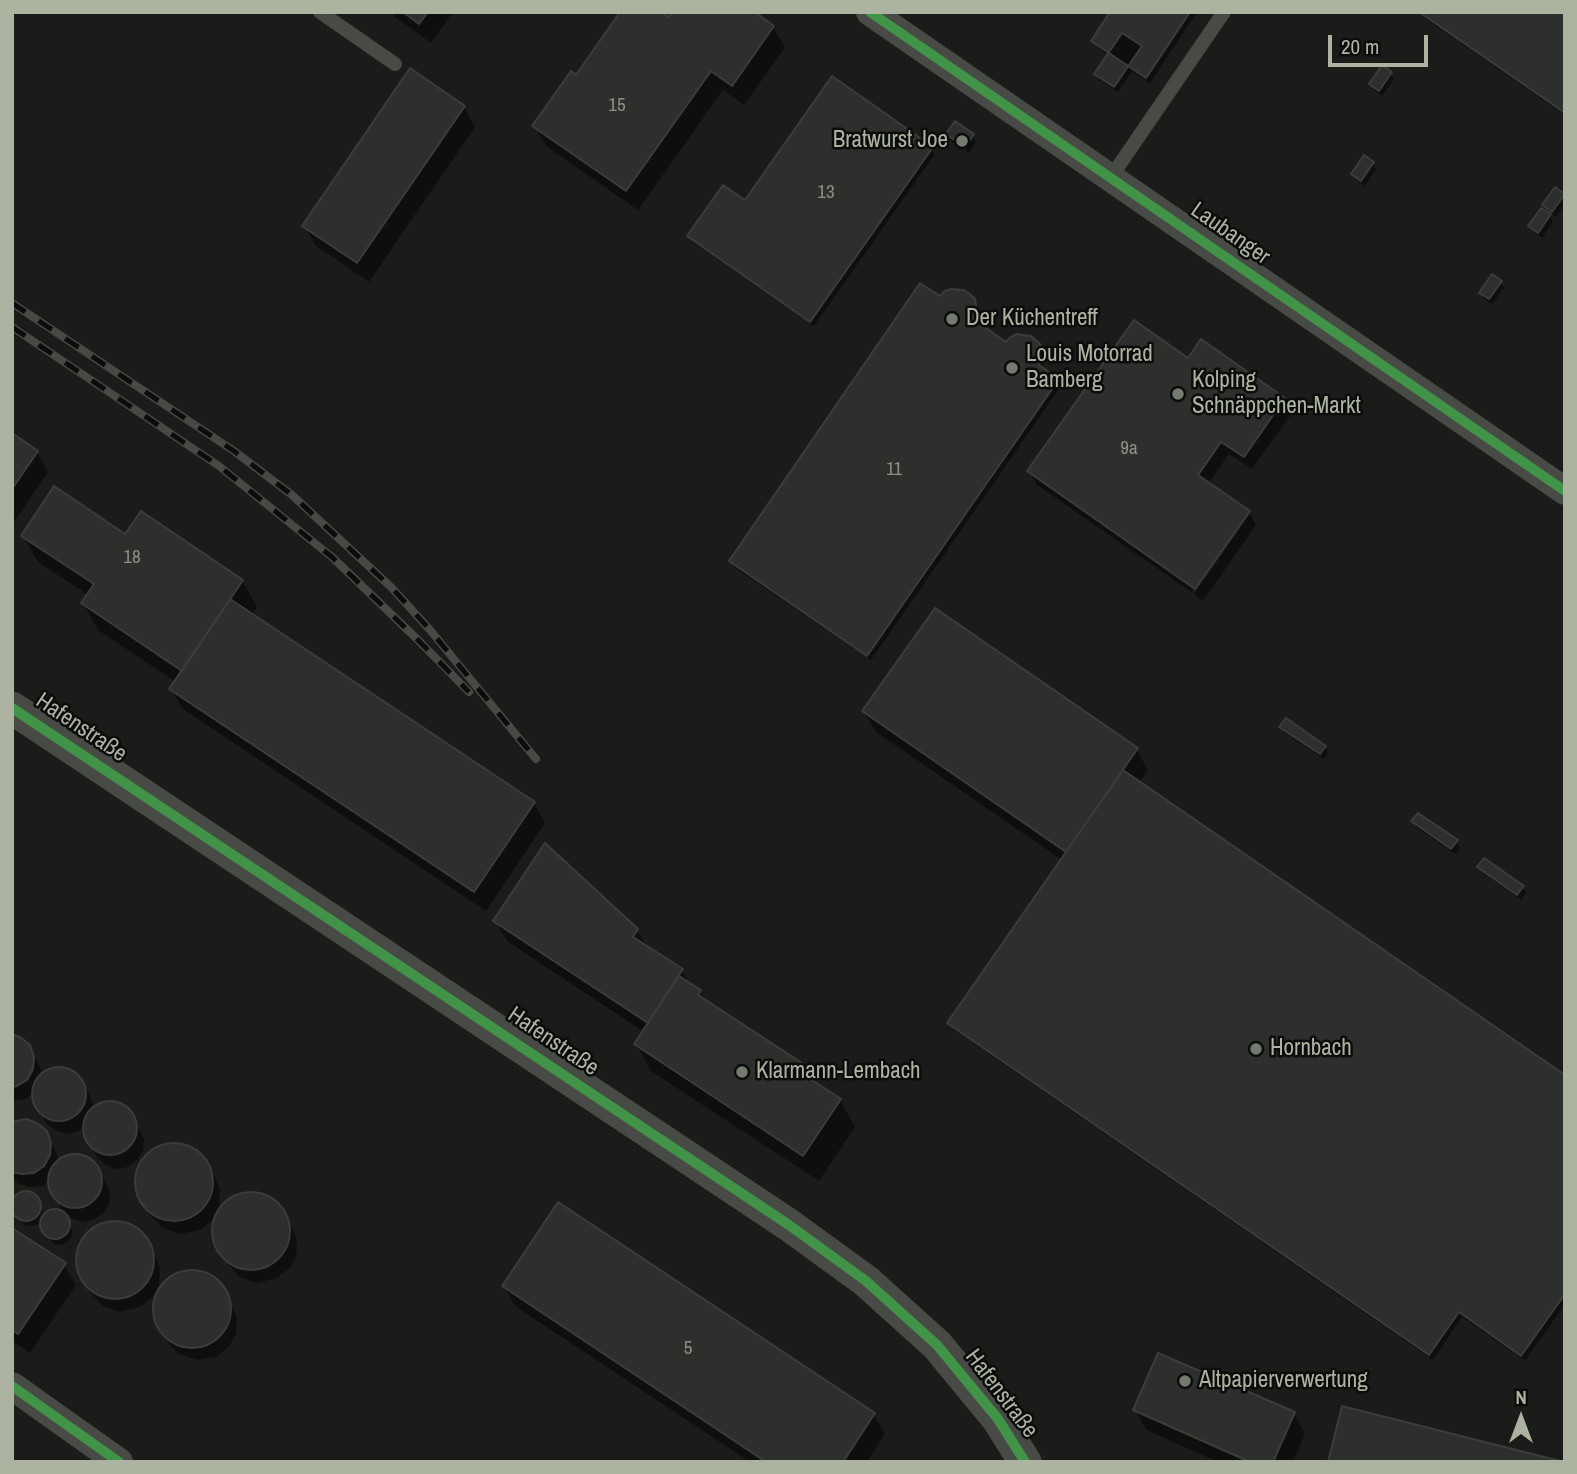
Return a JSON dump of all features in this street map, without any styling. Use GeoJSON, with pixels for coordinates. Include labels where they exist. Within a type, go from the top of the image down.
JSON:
{"type":"FeatureCollection","features":[{"type":"Feature","properties":{"kind":"street","name":"Laubanger"},"geometry":{"type":"LineString","coordinates":[[870,12],[1565,491]]}},
{"type":"Feature","properties":{"kind":"street","name":"Hafenstraße"},"geometry":{"type":"LineString","coordinates":[[12,708],[766,1210],[866,1281],[937,1345],[998,1419],[1025,1462]]}},
{"type":"Feature","properties":{"kind":"street"},"geometry":{"type":"LineString","coordinates":[[12,1386],[118,1462]]}},
{"type":"Feature","properties":{"kind":"lane"},"geometry":{"type":"LineString","coordinates":[[1111,177],[1224,12]]}},
{"type":"Feature","properties":{"kind":"lane"},"geometry":{"type":"LineString","coordinates":[[324,13],[395,64]]}},
{"type":"Feature","properties":{"kind":"shaded area"},"geometry":{"type":"Polygon","coordinates":[[[12,12],[1565,12],[1565,1462],[12,1462],[12,12]]]}},
{"type":"Feature","properties":{"kind":"building"},"geometry":{"type":"Polygon","coordinates":[[[403,12],[428,12],[419,24],[403,12]]]}},
{"type":"Feature","properties":{"kind":"building"},"geometry":{"type":"Polygon","coordinates":[[[620,12],[662,12],[669,17],[673,12],[755,12],[774,26],[732,86],[711,71],[626,191],[532,126],[571,71],[576,75],[620,12]]]}},
{"type":"Feature","properties":{"kind":"building"},"geometry":{"type":"Polygon","coordinates":[[[1110,12],[1190,12],[1146,78],[1091,41],[1110,12]]]}},
{"type":"Feature","properties":{"kind":"building"},"geometry":{"type":"Polygon","coordinates":[[[1419,12],[1565,12],[1565,113],[1419,12]]]}},
{"type":"Feature","properties":{"kind":"building"},"geometry":{"type":"Polygon","coordinates":[[[1122,33],[1142,46],[1114,87],[1094,74],[1122,33]]]}},
{"type":"Feature","properties":{"kind":"building"},"geometry":{"type":"Polygon","coordinates":[[[1382,65],[1392,72],[1379,91],[1369,84],[1382,65]]]}},
{"type":"Feature","properties":{"kind":"building"},"geometry":{"type":"Polygon","coordinates":[[[410,68],[465,106],[357,263],[302,226],[410,68]]]}},
{"type":"Feature","properties":{"kind":"building"},"geometry":{"type":"Polygon","coordinates":[[[832,76],[933,147],[810,322],[687,236],[723,185],[745,200],[832,76]]]}},
{"type":"Feature","properties":{"kind":"building","name":"Bratwurst Joe"},"geometry":{"type":"Polygon","coordinates":[[[955,121],[974,134],[965,148],[946,134],[955,121]]]}},
{"type":"Feature","properties":{"kind":"building"},"geometry":{"type":"Polygon","coordinates":[[[1364,155],[1374,162],[1361,181],[1351,174],[1364,155]]]}},
{"type":"Feature","properties":{"kind":"building"},"geometry":{"type":"Polygon","coordinates":[[[1555,187],[1565,194],[1552,212],[1542,205],[1555,187]]]}},
{"type":"Feature","properties":{"kind":"building"},"geometry":{"type":"Polygon","coordinates":[[[1541,208],[1551,214],[1538,233],[1528,226],[1541,208]]]}},
{"type":"Feature","properties":{"kind":"building"},"geometry":{"type":"Polygon","coordinates":[[[1492,274],[1502,281],[1489,299],[1479,293],[1492,274]]]}},
{"type":"Feature","properties":{"kind":"building"},"geometry":{"type":"Polygon","coordinates":[[[920,283],[940,296],[951,289],[964,290],[970,294],[975,299],[976,306],[973,319],[1006,342],[1017,334],[1031,336],[1041,345],[1043,352],[1039,365],[1059,379],[867,656],[729,561],[920,283]]]}},
{"type":"Feature","properties":{"kind":"building"},"geometry":{"type":"Polygon","coordinates":[[[1134,320],[1188,358],[1201,339],[1285,398],[1244,457],[1221,442],[1198,475],[1250,511],[1195,589],[1027,471],[1134,320]]]}},
{"type":"Feature","properties":{"kind":"building"},"geometry":{"type":"Polygon","coordinates":[[[12,433],[38,451],[12,489],[12,433]]]}},
{"type":"Feature","properties":{"kind":"building"},"geometry":{"type":"Polygon","coordinates":[[[54,486],[125,534],[141,511],[243,580],[182,671],[81,603],[94,584],[21,536],[54,486]]]}},
{"type":"Feature","properties":{"kind":"building"},"geometry":{"type":"Polygon","coordinates":[[[230,599],[535,802],[474,892],[169,689],[230,599]]]}},
{"type":"Feature","properties":{"kind":"building"},"geometry":{"type":"Polygon","coordinates":[[[935,608],[1138,748],[1066,852],[862,711],[935,608]]]}},
{"type":"Feature","properties":{"kind":"building"},"geometry":{"type":"Polygon","coordinates":[[[1286,718],[1326,746],[1320,754],[1279,727],[1286,718]]]}},
{"type":"Feature","properties":{"kind":"building","name":"Hornbach"},"geometry":{"type":"Polygon","coordinates":[[[1123,770],[1565,1075],[1565,1294],[1521,1356],[1459,1312],[1429,1355],[947,1023],[1123,770]]]}},
{"type":"Feature","properties":{"kind":"building"},"geometry":{"type":"Polygon","coordinates":[[[1418,813],[1458,840],[1451,849],[1411,821],[1418,813]]]}},
{"type":"Feature","properties":{"kind":"building"},"geometry":{"type":"Polygon","coordinates":[[[545,843],[638,929],[633,937],[683,969],[648,1023],[493,921],[545,843]]]}},
{"type":"Feature","properties":{"kind":"building"},"geometry":{"type":"Polygon","coordinates":[[[1484,858],[1524,886],[1517,895],[1477,867],[1484,858]]]}},
{"type":"Feature","properties":{"kind":"building"},"geometry":{"type":"Polygon","coordinates":[[[679,976],[701,990],[698,995],[802,1063],[797,1070],[841,1099],[803,1156],[634,1044],[679,976]]]}},
{"type":"Feature","properties":{"kind":"building"},"geometry":{"type":"Polygon","coordinates":[[[12,1034],[30,1045],[34,1057],[33,1069],[27,1080],[12,1087],[12,1034]]]}},
{"type":"Feature","properties":{"kind":"building"},"geometry":{"type":"Polygon","coordinates":[[[64,1067],[74,1071],[82,1079],[86,1094],[82,1109],[74,1117],[54,1121],[44,1117],[36,1109],[32,1089],[36,1079],[44,1071],[64,1067]]]}},
{"type":"Feature","properties":{"kind":"building"},"geometry":{"type":"Polygon","coordinates":[[[110,1101],[129,1109],[137,1128],[129,1147],[110,1155],[91,1147],[83,1128],[91,1109],[110,1101]]]}},
{"type":"Feature","properties":{"kind":"building"},"geometry":{"type":"Polygon","coordinates":[[[26,1119],[47,1131],[51,1143],[50,1155],[44,1166],[34,1173],[22,1174],[12,1172],[12,1122],[26,1119]]]}},
{"type":"Feature","properties":{"kind":"building"},"geometry":{"type":"Polygon","coordinates":[[[174,1143],[189,1146],[201,1155],[210,1167],[213,1182],[210,1197],[201,1209],[189,1218],[174,1221],[159,1218],[147,1209],[138,1197],[135,1182],[138,1167],[147,1155],[159,1146],[174,1143]]]}},
{"type":"Feature","properties":{"kind":"building"},"geometry":{"type":"Polygon","coordinates":[[[75,1154],[94,1162],[102,1181],[94,1200],[75,1208],[56,1200],[48,1181],[56,1162],[75,1154]]]}},
{"type":"Feature","properties":{"kind":"building"},"geometry":{"type":"Polygon","coordinates":[[[26,1191],[36,1196],[41,1206],[36,1216],[26,1221],[16,1216],[11,1206],[16,1196],[26,1191]]]}},
{"type":"Feature","properties":{"kind":"building"},"geometry":{"type":"Polygon","coordinates":[[[251,1192],[266,1195],[278,1204],[287,1216],[290,1231],[287,1246],[278,1258],[266,1267],[251,1270],[236,1267],[224,1258],[215,1246],[212,1231],[215,1216],[224,1204],[236,1195],[251,1192]]]}},
{"type":"Feature","properties":{"kind":"building"},"geometry":{"type":"Polygon","coordinates":[[[558,1202],[875,1413],[843,1462],[766,1462],[502,1286],[558,1202]]]}},
{"type":"Feature","properties":{"kind":"building"},"geometry":{"type":"Polygon","coordinates":[[[55,1209],[65,1214],[70,1224],[65,1234],[55,1239],[45,1234],[40,1224],[45,1214],[55,1209]]]}},
{"type":"Feature","properties":{"kind":"building"},"geometry":{"type":"Polygon","coordinates":[[[115,1221],[130,1224],[142,1233],[151,1245],[154,1260],[151,1275],[142,1287],[130,1296],[115,1299],[100,1296],[88,1287],[79,1275],[76,1260],[79,1245],[88,1233],[100,1224],[115,1221]]]}},
{"type":"Feature","properties":{"kind":"building"},"geometry":{"type":"Polygon","coordinates":[[[12,1228],[66,1263],[18,1334],[12,1330],[12,1228]]]}},
{"type":"Feature","properties":{"kind":"building"},"geometry":{"type":"Polygon","coordinates":[[[192,1270],[207,1273],[219,1282],[228,1294],[231,1309],[228,1324],[219,1336],[207,1345],[192,1348],[177,1345],[165,1336],[156,1324],[153,1309],[156,1294],[165,1282],[177,1273],[192,1270]]]}},
{"type":"Feature","properties":{"kind":"building","name":"Altpapierverwertung"},"geometry":{"type":"Polygon","coordinates":[[[1158,1353],[1295,1412],[1273,1462],[1250,1462],[1133,1410],[1158,1353]]]}},
{"type":"Feature","properties":{"kind":"building"},"geometry":{"type":"Polygon","coordinates":[[[1342,1406],[1556,1460],[1565,1462],[1328,1462],[1342,1406]]]}},
{"type":"Feature","properties":{"kind":"railway"},"geometry":{"type":"LineString","coordinates":[[12,303],[234,451],[292,495],[392,588],[536,759]]}},
{"type":"Feature","properties":{"kind":"railway"},"geometry":{"type":"LineString","coordinates":[[12,327],[219,466],[332,557],[469,692]]}},
{"type":"Feature","properties":{"kind":"cycle path"},"geometry":{"type":"LineString","coordinates":[[870,12],[1565,491]]}},
{"type":"Feature","properties":{"kind":"cycle path"},"geometry":{"type":"LineString","coordinates":[[12,708],[789,1225],[866,1281],[937,1345],[998,1419],[1025,1462]]}},
{"type":"Feature","properties":{"kind":"cycle path"},"geometry":{"type":"LineString","coordinates":[[12,1386],[119,1462]]}},
{"type":"Feature","properties":{"kind":"place","name":"Bratwurst Joe"},"geometry":{"type":"Point","coordinates":[962,141]}},
{"type":"Feature","properties":{"kind":"place","name":"Der Küchentreff"},"geometry":{"type":"Point","coordinates":[952,319]}},
{"type":"Feature","properties":{"kind":"place","name":"Louis Motorrad Bamberg"},"geometry":{"type":"Point","coordinates":[1012,368]}},
{"type":"Feature","properties":{"kind":"place","name":"Kolping Schnäppchen-Markt"},"geometry":{"type":"Point","coordinates":[1178,394]}},
{"type":"Feature","properties":{"kind":"place","name":"Hornbach"},"geometry":{"type":"Point","coordinates":[1256,1049]}},
{"type":"Feature","properties":{"kind":"place","name":"Klarmann-Lembach"},"geometry":{"type":"Point","coordinates":[742,1072]}},
{"type":"Feature","properties":{"kind":"place","name":"Altpapierverwertung"},"geometry":{"type":"Point","coordinates":[1185,1381]}}]}
